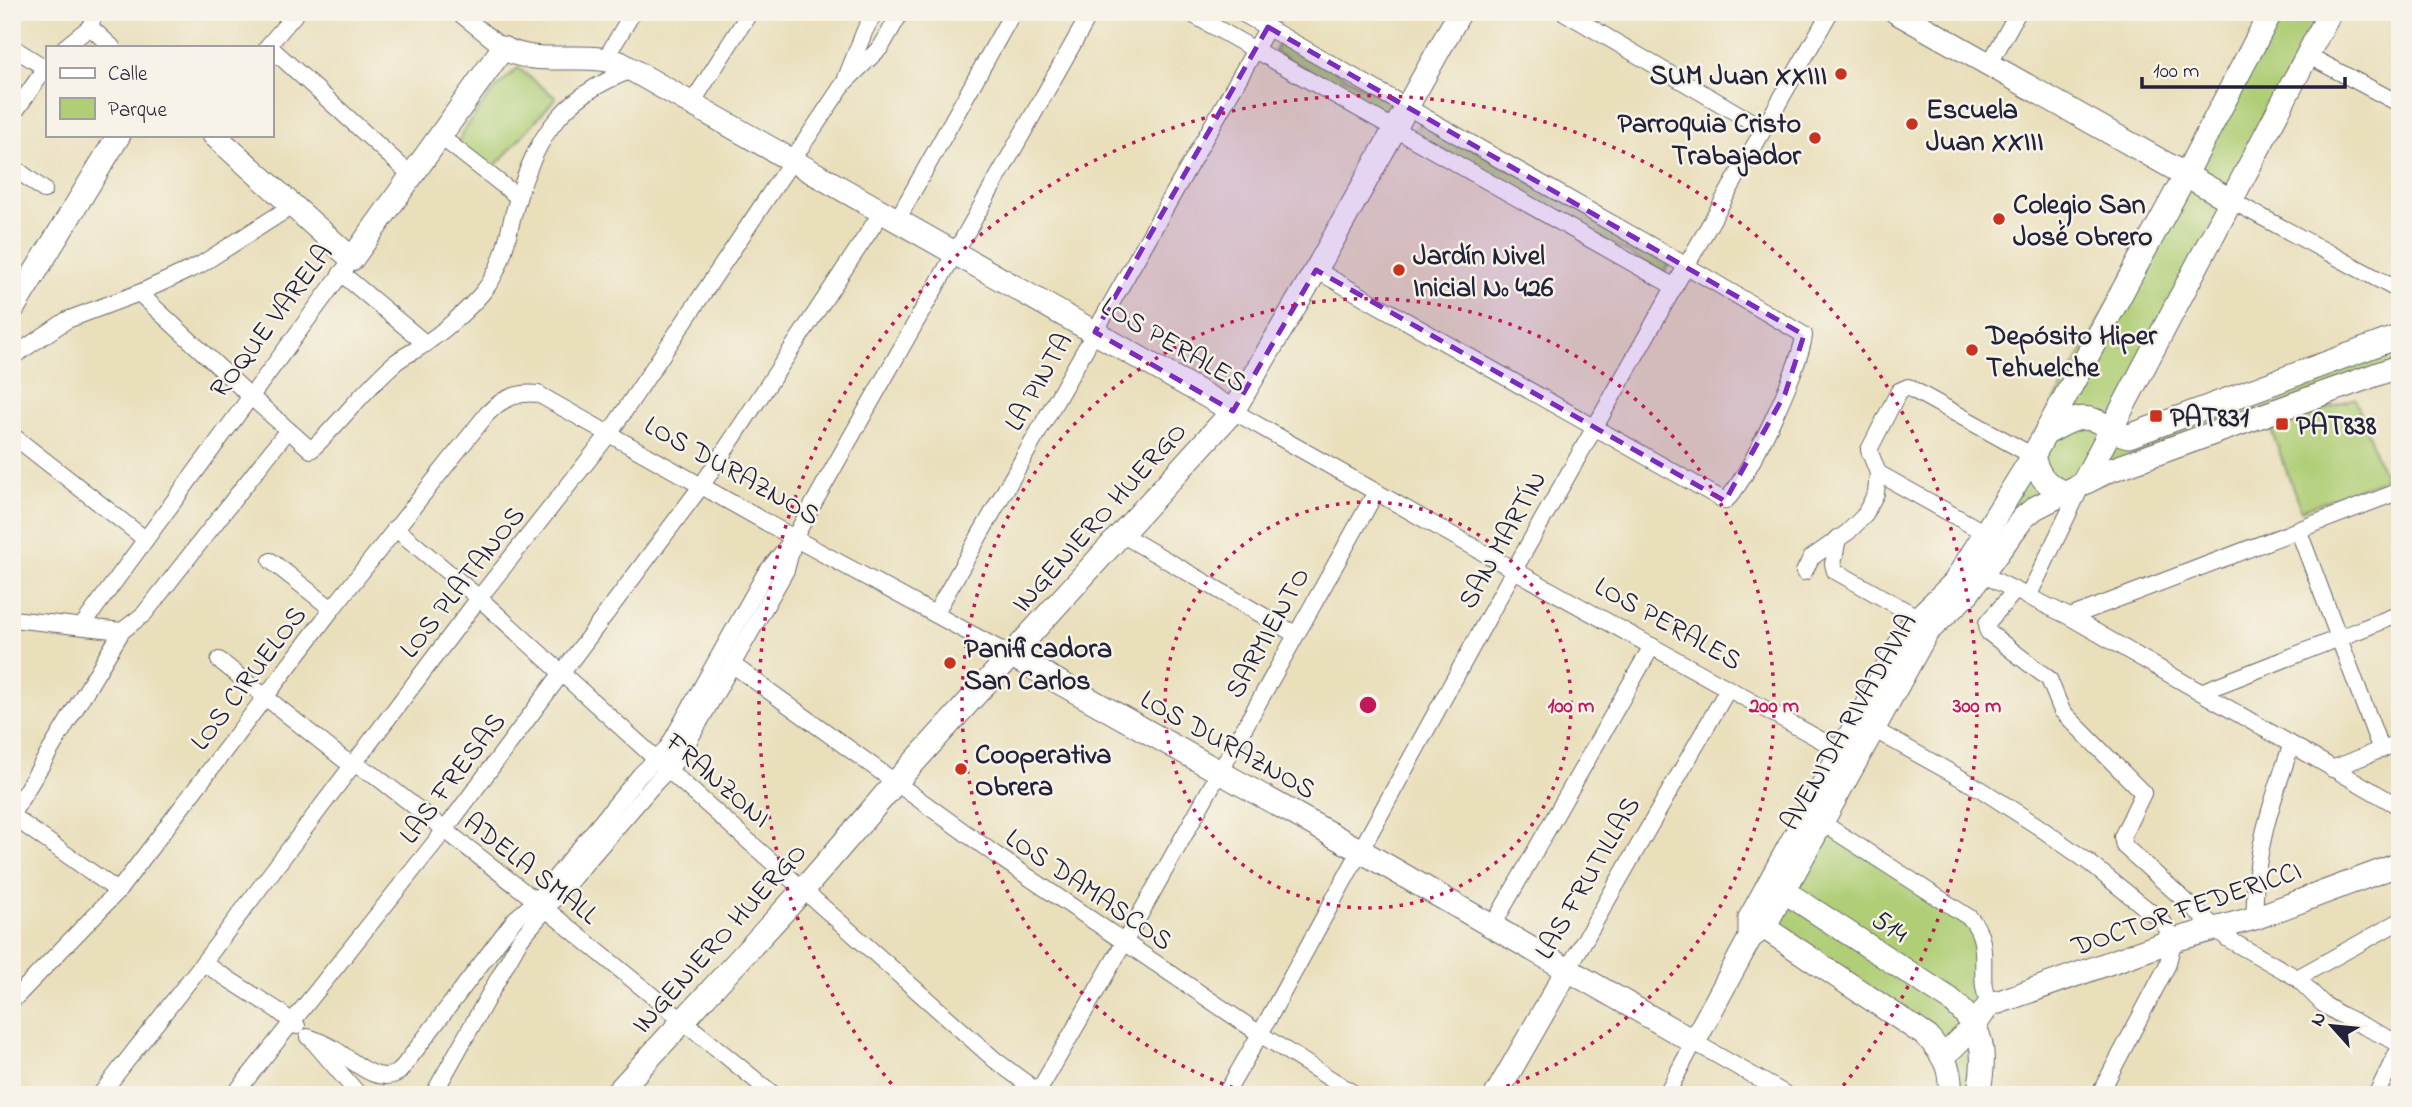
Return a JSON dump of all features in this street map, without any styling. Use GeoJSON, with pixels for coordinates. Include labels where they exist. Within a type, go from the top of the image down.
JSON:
{"type":"FeatureCollection","features":[{"type":"Feature","properties":{"kind":"main road","name":"INGENIERO HUERGO"},"geometry":{"type":"LineString","coordinates":[[615,1095],[804,889],[897,782],[1233,411],[1316,270],[1460,12]]}},
{"type":"Feature","properties":{"kind":"main road"},"geometry":{"type":"LineString","coordinates":[[1896,12],[2232,201]]}},
{"type":"Feature","properties":{"kind":"main road","name":"AVENIDA RIVADAVIA"},"geometry":{"type":"LineString","coordinates":[[1777,886],[1800,863],[1821,822],[1905,635],[1954,583],[2045,435],[2270,12]]}},
{"type":"Feature","properties":{"kind":"main road"},"geometry":{"type":"LineString","coordinates":[[2033,456],[2036,469],[2053,487],[2074,487],[2111,429],[2330,12]]}},
{"type":"Feature","properties":{"kind":"main road","name":"LOS PERALES"},"geometry":{"type":"LineString","coordinates":[[503,48],[514,54],[527,56],[606,58],[634,70],[791,162],[1233,411]]}},
{"type":"Feature","properties":{"kind":"main road","name":"ROQUE VARELA"},"geometry":{"type":"LineString","coordinates":[[347,266],[503,48]]}},
{"type":"Feature","properties":{"kind":"main road"},"geometry":{"type":"LineString","coordinates":[[12,310],[118,136]]}},
{"type":"Feature","properties":{"kind":"main road"},"geometry":{"type":"LineString","coordinates":[[215,136],[292,206],[347,266]]}},
{"type":"Feature","properties":{"kind":"main road"},"geometry":{"type":"LineString","coordinates":[[2045,435],[2075,418],[2088,417],[2099,420],[2122,436],[2129,436],[2400,336]]}},
{"type":"Feature","properties":{"kind":"main road","name":"AVENIDA RIVADAVIA"},"geometry":{"type":"LineString","coordinates":[[1695,1042],[1849,755],[1873,729],[1927,632],[1955,608],[2022,518],[2035,508],[2108,471],[2400,366]]}},
{"type":"Feature","properties":{"kind":"main road","name":"LOS DURAZNOS"},"geometry":{"type":"LineString","coordinates":[[1012,656],[1493,925],[1695,1042]]}},
{"type":"Feature","properties":{"kind":"main road"},"geometry":{"type":"LineString","coordinates":[[1800,863],[1800,881],[1813,910]]}},
{"type":"Feature","properties":{"kind":"main road","name":"DOCTOR FEDERICCI"},"geometry":{"type":"LineString","coordinates":[[1990,1003],[2174,940],[2255,918],[2400,864]]}},
{"type":"Feature","properties":{"kind":"main road","name":"514"},"geometry":{"type":"LineString","coordinates":[[1777,886],[1951,1000],[1964,1010],[1975,1025]]}},
{"type":"Feature","properties":{"kind":"main road"},"geometry":{"type":"LineString","coordinates":[[1755,928],[1928,1037],[1944,1056],[1951,1080],[1950,1095]]}},
{"type":"Feature","properties":{"kind":"main road","name":"LAS FRUTILLAS"},"geometry":{"type":"LineString","coordinates":[[1496,1095],[1568,969]]}},
{"type":"Feature","properties":{"kind":"main road"},"geometry":{"type":"LineString","coordinates":[[1944,1056],[1975,1025],[1990,1003]]}},
{"type":"Feature","properties":{"kind":"main road"},"geometry":{"type":"LineString","coordinates":[[1975,1025],[1982,1043],[1983,1072],[1978,1095]]}},
{"type":"Feature","properties":{"kind":"street"},"geometry":{"type":"LineString","coordinates":[[270,46],[297,12]]}},
{"type":"Feature","properties":{"kind":"street","name":"LOS PERALES"},"geometry":{"type":"LineString","coordinates":[[458,12],[503,48]]}},
{"type":"Feature","properties":{"kind":"street"},"geometry":{"type":"LineString","coordinates":[[606,58],[633,12]]}},
{"type":"Feature","properties":{"kind":"street"},"geometry":{"type":"LineString","coordinates":[[692,103],[750,12]]}},
{"type":"Feature","properties":{"kind":"street","name":"LOS PLATANOS"},"geometry":{"type":"LineString","coordinates":[[844,83],[875,12]]}},
{"type":"Feature","properties":{"kind":"street","name":"LOS PLATANOS"},"geometry":{"type":"LineString","coordinates":[[100,1095],[609,433],[844,83],[881,47],[901,12]]}},
{"type":"Feature","properties":{"kind":"street","name":"LAS FRESAS"},"geometry":{"type":"LineString","coordinates":[[234,1095],[444,831],[702,485],[890,216],[1013,12]]}},
{"type":"Feature","properties":{"kind":"street"},"geometry":{"type":"LineString","coordinates":[[433,1095],[540,905],[662,765],[668,747],[765,574],[794,538],[1091,12]]}},
{"type":"Feature","properties":{"kind":"street"},"geometry":{"type":"LineString","coordinates":[[1188,12],[1674,286]]}},
{"type":"Feature","properties":{"kind":"street"},"geometry":{"type":"LineString","coordinates":[[1240,12],[1804,335],[1803,348],[1785,394],[1742,480],[1734,494],[1725,501],[1316,270]]}},
{"type":"Feature","properties":{"kind":"street"},"geometry":{"type":"LineString","coordinates":[[1564,12],[1764,129]]}},
{"type":"Feature","properties":{"kind":"street","name":"SAN MARTÍN"},"geometry":{"type":"LineString","coordinates":[[1224,1095],[1593,427],[1830,12]]}},
{"type":"Feature","properties":{"kind":"street"},"geometry":{"type":"LineString","coordinates":[[1989,65],[2018,12]]}},
{"type":"Feature","properties":{"kind":"street"},"geometry":{"type":"LineString","coordinates":[[66,46],[93,20],[112,46]]}},
{"type":"Feature","properties":{"kind":"street","name":"LA PINTA"},"geometry":{"type":"LineString","coordinates":[[935,614],[1268,27]]}},
{"type":"Feature","properties":{"kind":"street"},"geometry":{"type":"LineString","coordinates":[[12,47],[46,67]]}},
{"type":"Feature","properties":{"kind":"street"},"geometry":{"type":"LineString","coordinates":[[273,51],[412,176]]}},
{"type":"Feature","properties":{"kind":"street"},"geometry":{"type":"LineString","coordinates":[[2307,55],[2400,104]]}},
{"type":"Feature","properties":{"kind":"street"},"geometry":{"type":"LineString","coordinates":[[12,116],[46,69]]}},
{"type":"Feature","properties":{"kind":"street"},"geometry":{"type":"LineString","coordinates":[[139,293],[311,450],[334,428],[372,383],[399,360],[426,344],[468,307],[492,280],[501,264],[518,197],[541,141],[565,109],[586,92],[634,70]]}},
{"type":"Feature","properties":{"kind":"street"},"geometry":{"type":"LineString","coordinates":[[441,137],[518,197]]}},
{"type":"Feature","properties":{"kind":"street"},"geometry":{"type":"LineString","coordinates":[[12,166],[44,190]]}},
{"type":"Feature","properties":{"kind":"street"},"geometry":{"type":"LineString","coordinates":[[2232,201],[2400,291]]}},
{"type":"Feature","properties":{"kind":"street"},"geometry":{"type":"LineString","coordinates":[[12,357],[66,320],[139,293],[200,265],[292,206]]}},
{"type":"Feature","properties":{"kind":"street"},"geometry":{"type":"LineString","coordinates":[[347,266],[426,344]]}},
{"type":"Feature","properties":{"kind":"street","name":"ROQUE VARELA"},"geometry":{"type":"LineString","coordinates":[[82,626],[347,266]]}},
{"type":"Feature","properties":{"kind":"street"},"geometry":{"type":"LineString","coordinates":[[1804,572],[1811,558],[1864,516],[1876,493],[1878,473],[1870,450],[1899,391],[1908,387],[2033,456]]}},
{"type":"Feature","properties":{"kind":"street","name":"LOS DURAZNOS"},"geometry":{"type":"LineString","coordinates":[[526,392],[538,394],[794,538],[1012,656]]}},
{"type":"Feature","properties":{"kind":"street","name":"LOS CIRUELOS"},"geometry":{"type":"LineString","coordinates":[[12,1001],[118,891],[332,609],[496,404],[526,392]]}},
{"type":"Feature","properties":{"kind":"street","name":"LOS PERALES"},"geometry":{"type":"LineString","coordinates":[[1233,411],[1849,755]]}},
{"type":"Feature","properties":{"kind":"street"},"geometry":{"type":"LineString","coordinates":[[118,891],[12,815],[122,631],[144,614],[288,430]]}},
{"type":"Feature","properties":{"kind":"street"},"geometry":{"type":"LineString","coordinates":[[12,435],[145,539]]}},
{"type":"Feature","properties":{"kind":"street"},"geometry":{"type":"LineString","coordinates":[[1878,473],[1985,533]]}},
{"type":"Feature","properties":{"kind":"street"},"geometry":{"type":"LineString","coordinates":[[2074,487],[2021,594],[1987,623],[1988,632],[2049,679],[2062,711],[2143,793],[2122,837],[2124,846],[2236,945],[2297,978],[2323,1004],[2339,1014],[2400,1045],[2376,1095]]}},
{"type":"Feature","properties":{"kind":"street"},"geometry":{"type":"LineString","coordinates":[[2070,617],[2400,491]]}},
{"type":"Feature","properties":{"kind":"street","name":"SARMIENTO"},"geometry":{"type":"LineString","coordinates":[[1040,1093],[1376,492]]}},
{"type":"Feature","properties":{"kind":"street","name":"FRANZONI"},"geometry":{"type":"LineString","coordinates":[[395,528],[480,598],[662,765],[995,1060],[1040,1093]]}},
{"type":"Feature","properties":{"kind":"street"},"geometry":{"type":"LineString","coordinates":[[2298,529],[2381,750]]}},
{"type":"Feature","properties":{"kind":"street"},"geometry":{"type":"LineString","coordinates":[[1121,534],[1295,634]]}},
{"type":"Feature","properties":{"kind":"street"},"geometry":{"type":"LineString","coordinates":[[662,765],[679,758],[786,570],[794,538]]}},
{"type":"Feature","properties":{"kind":"street"},"geometry":{"type":"LineString","coordinates":[[1838,538],[1833,564],[1835,570],[1919,618]]}},
{"type":"Feature","properties":{"kind":"street"},"geometry":{"type":"LineString","coordinates":[[271,561],[332,609]]}},
{"type":"Feature","properties":{"kind":"street"},"geometry":{"type":"LineString","coordinates":[[1982,574],[2070,617],[2400,807]]}},
{"type":"Feature","properties":{"kind":"street"},"geometry":{"type":"LineString","coordinates":[[2201,692],[2400,614]]}},
{"type":"Feature","properties":{"kind":"street"},"geometry":{"type":"LineString","coordinates":[[13,620],[122,631]]}},
{"type":"Feature","properties":{"kind":"street"},"geometry":{"type":"LineString","coordinates":[[1493,925],[1652,646]]}},
{"type":"Feature","properties":{"kind":"street","name":"ADELA SMALL"},"geometry":{"type":"LineString","coordinates":[[219,660],[343,759],[373,774],[774,1095]]}},
{"type":"Feature","properties":{"kind":"street","name":"LOS DAMASCOS"},"geometry":{"type":"LineString","coordinates":[[733,665],[996,855],[1260,1034],[1356,1095]]}},
{"type":"Feature","properties":{"kind":"street","name":"LAS FRUTILLAS"},"geometry":{"type":"LineString","coordinates":[[1568,969],[1728,689]]}},
{"type":"Feature","properties":{"kind":"street"},"geometry":{"type":"LineString","coordinates":[[1873,729],[1982,790],[2036,825],[2163,922],[2174,940],[2167,966],[2099,1095]]}},
{"type":"Feature","properties":{"kind":"street"},"geometry":{"type":"LineString","coordinates":[[2332,769],[2400,743]]}},
{"type":"Feature","properties":{"kind":"street"},"geometry":{"type":"LineString","coordinates":[[2255,918],[2254,895],[2266,824],[2291,746]]}},
{"type":"Feature","properties":{"kind":"street"},"geometry":{"type":"LineString","coordinates":[[1821,822],[1970,918],[1981,935],[1984,987],[1990,1003]]}},
{"type":"Feature","properties":{"kind":"street"},"geometry":{"type":"LineString","coordinates":[[308,1037],[332,1047],[369,1072],[385,1077],[393,1076],[399,1072],[515,919],[540,905]]}},
{"type":"Feature","properties":{"kind":"street"},"geometry":{"type":"LineString","coordinates":[[2297,978],[2400,921]]}},
{"type":"Feature","properties":{"kind":"street"},"geometry":{"type":"LineString","coordinates":[[203,963],[291,1020],[359,1095]]}},
{"type":"Feature","properties":{"kind":"street"},"geometry":{"type":"LineString","coordinates":[[1666,1095],[1695,1042]]}},
{"type":"Feature","properties":{"kind":"street","name":"LOS DURAZNOS"},"geometry":{"type":"LineString","coordinates":[[1695,1042],[1787,1095]]}},
{"type":"Feature","properties":{"kind":"highlighted area"},"geometry":{"type":"Polygon","coordinates":[[[1268,27],[1804,335],[1785,394],[1725,501],[1316,270],[1233,411],[1095,332],[1268,27]]]}},
{"type":"Feature","properties":{"kind":"green space"},"geometry":{"type":"Polygon","coordinates":[[[2271,12],[2330,12],[2111,429],[2122,435],[2400,336],[2400,366],[2035,508],[1955,608],[1821,822],[1981,935],[1978,1095],[1950,1095],[1944,1056],[1750,918],[1954,582],[2271,12]]]}},
{"type":"Feature","properties":{"kind":"green space"},"geometry":{"type":"Polygon","coordinates":[[[1280,40],[1392,103],[1387,113],[1274,52],[1280,40]]]}},
{"type":"Feature","properties":{"kind":"green space"},"geometry":{"type":"Polygon","coordinates":[[[518,68],[556,98],[490,172],[456,145],[483,104],[518,68]]]}},
{"type":"Feature","properties":{"kind":"green space"},"geometry":{"type":"Polygon","coordinates":[[[1422,120],[1671,260],[1664,273],[1413,133],[1422,120]]]}},
{"type":"Feature","properties":{"kind":"green space"},"geometry":{"type":"Polygon","coordinates":[[[2355,398],[2385,479],[2301,510],[2271,429],[2355,398]]]}},
{"type":"Feature","properties":{"kind":"place","name":"SUM Juan XXIII"},"geometry":{"type":"Point","coordinates":[1841,74]}},
{"type":"Feature","properties":{"kind":"place","name":"Escuela Juan XXIII"},"geometry":{"type":"Point","coordinates":[1912,124]}},
{"type":"Feature","properties":{"kind":"place","name":"Parroquia Cristo Trabajador"},"geometry":{"type":"Point","coordinates":[1815,138]}},
{"type":"Feature","properties":{"kind":"place","name":"Colegio San José Obrero"},"geometry":{"type":"Point","coordinates":[1999,219]}},
{"type":"Feature","properties":{"kind":"place","name":"Jardín Nivel Inicial Nº 426"},"geometry":{"type":"Point","coordinates":[1399,270]}},
{"type":"Feature","properties":{"kind":"place","name":"Depósito Hiper Tehuelche"},"geometry":{"type":"Point","coordinates":[1972,350]}},
{"type":"Feature","properties":{"kind":"place","name":"PAT831"},"geometry":{"type":"Point","coordinates":[2156,416]}},
{"type":"Feature","properties":{"kind":"place","name":"PAT838"},"geometry":{"type":"Point","coordinates":[2282,424]}},
{"type":"Feature","properties":{"kind":"place","name":"Panificadora San Carlos"},"geometry":{"type":"Point","coordinates":[950,663]}},
{"type":"Feature","properties":{"kind":"place","name":"Cooperativa Obrera"},"geometry":{"type":"Point","coordinates":[961,769]}}]}
